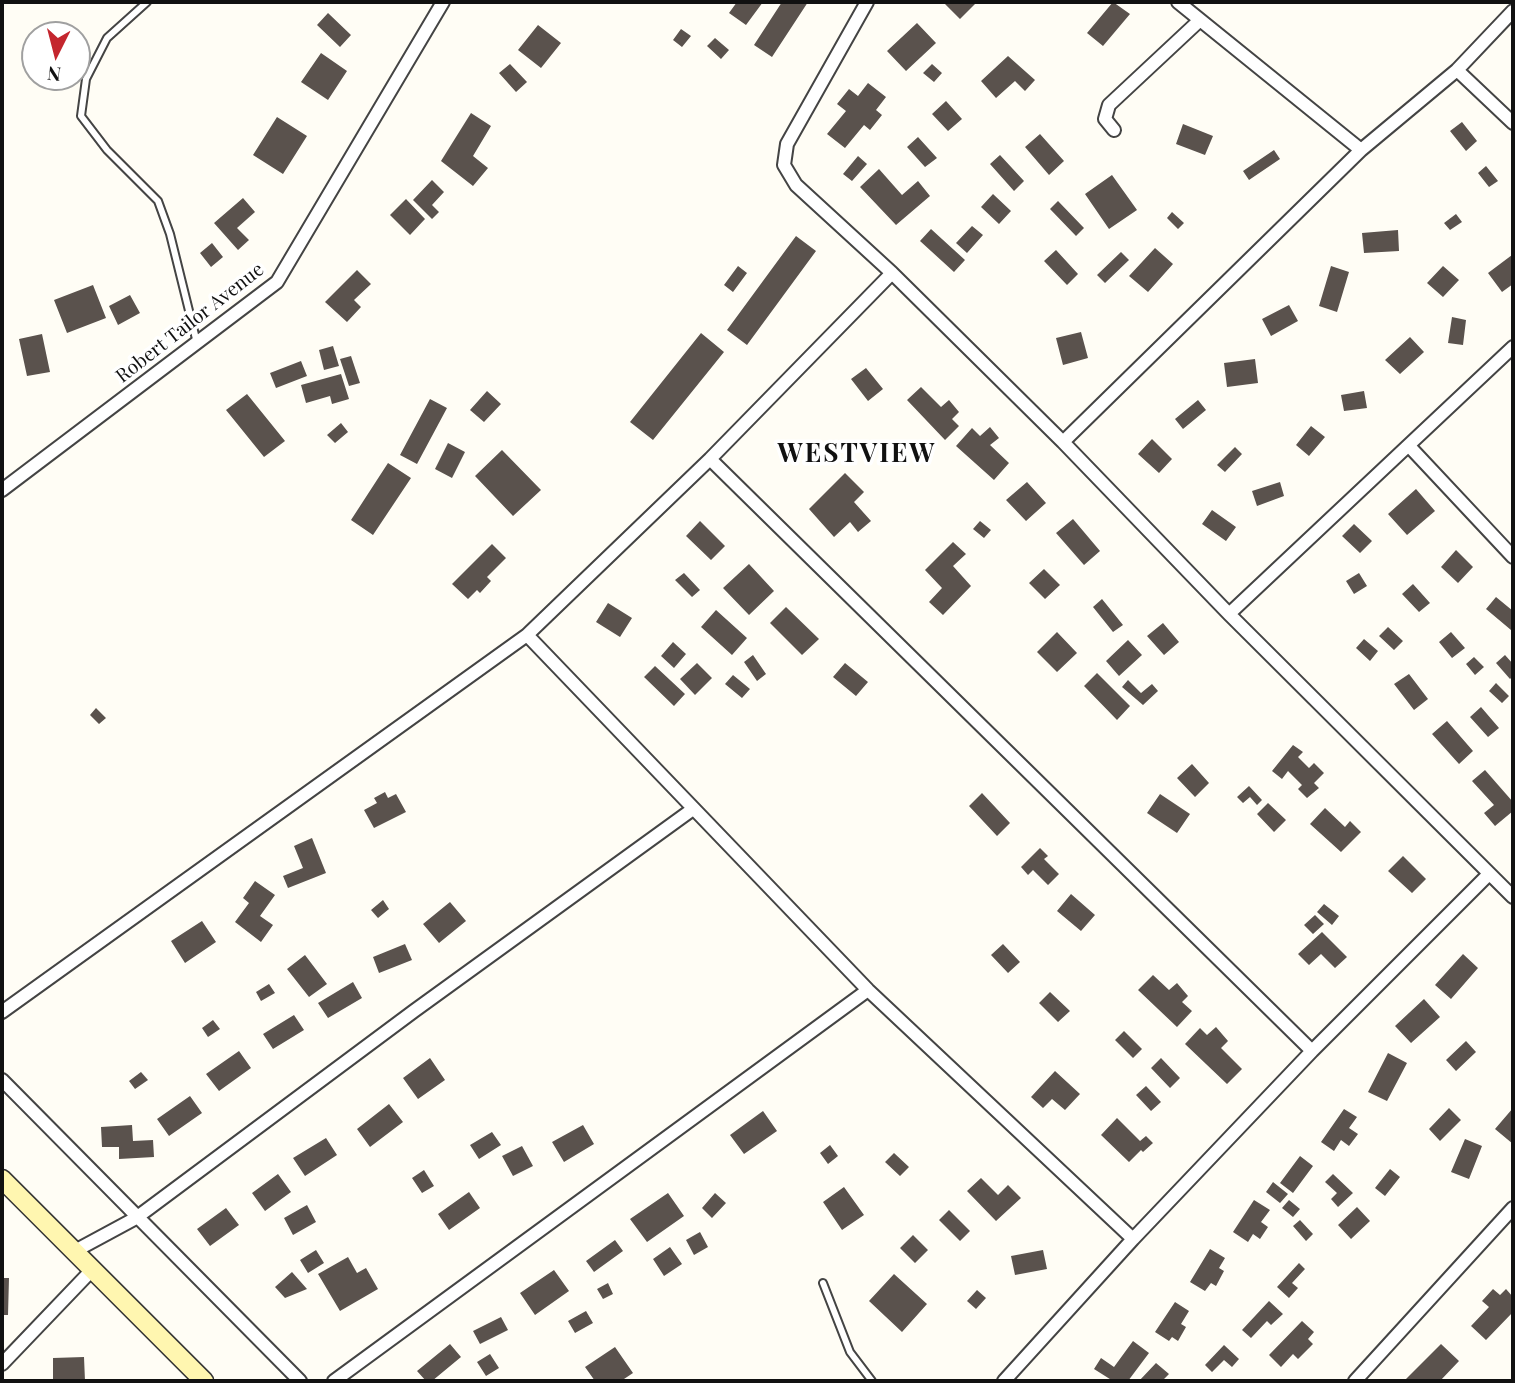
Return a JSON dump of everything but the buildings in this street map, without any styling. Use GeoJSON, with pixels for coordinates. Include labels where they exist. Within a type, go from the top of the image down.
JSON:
{"type":"FeatureCollection","features":[{"type":"Feature","properties":{"kind":"main road"},"geometry":{"type":"LineString","coordinates":[[2,1179],[91,1271],[204,1381]]}},
{"type":"Feature","properties":{"kind":"street","name":"Robert Tailor Avenue"},"geometry":{"type":"LineString","coordinates":[[2,490],[277,282],[443,2]]}},
{"type":"Feature","properties":{"kind":"street"},"geometry":{"type":"LineString","coordinates":[[867,2],[787,144],[784,165],[796,185],[892,273],[1063,442],[1229,614],[1513,897]]}},
{"type":"Feature","properties":{"kind":"street"},"geometry":{"type":"LineString","coordinates":[[1178,2],[1361,150]]}},
{"type":"Feature","properties":{"kind":"street"},"geometry":{"type":"LineString","coordinates":[[1063,442],[1361,150],[1457,70],[1513,11]]}},
{"type":"Feature","properties":{"kind":"street"},"geometry":{"type":"LineString","coordinates":[[1114,130],[1105,119],[1109,105],[1200,20]]}},
{"type":"Feature","properties":{"kind":"street"},"geometry":{"type":"LineString","coordinates":[[1457,70],[1513,123]]}},
{"type":"Feature","properties":{"kind":"street"},"geometry":{"type":"LineString","coordinates":[[2,1012],[527,635],[710,459],[892,273]]}},
{"type":"Feature","properties":{"kind":"street"},"geometry":{"type":"LineString","coordinates":[[1229,614],[1513,347]]}},
{"type":"Feature","properties":{"kind":"street"},"geometry":{"type":"LineString","coordinates":[[1409,446],[1513,557]]}},
{"type":"Feature","properties":{"kind":"street"},"geometry":{"type":"LineString","coordinates":[[710,459],[1312,1051]]}},
{"type":"Feature","properties":{"kind":"street"},"geometry":{"type":"LineString","coordinates":[[527,635],[868,990],[1133,1239]]}},
{"type":"Feature","properties":{"kind":"street"},"geometry":{"type":"LineString","coordinates":[[73,1252],[136,1218],[414,1011],[693,809]]}},
{"type":"Feature","properties":{"kind":"street"},"geometry":{"type":"LineString","coordinates":[[1004,1381],[1133,1239],[1312,1051],[1489,874]]}},
{"type":"Feature","properties":{"kind":"street"},"geometry":{"type":"LineString","coordinates":[[334,1381],[868,990]]}},
{"type":"Feature","properties":{"kind":"street"},"geometry":{"type":"LineString","coordinates":[[2,1080],[300,1381]]}},
{"type":"Feature","properties":{"kind":"street"},"geometry":{"type":"LineString","coordinates":[[1355,1381],[1513,1208]]}},
{"type":"Feature","properties":{"kind":"street"},"geometry":{"type":"LineString","coordinates":[[2,1364],[91,1271]]}},
{"type":"Feature","properties":{"kind":"lane"},"geometry":{"type":"LineString","coordinates":[[147,2],[107,38],[86,79],[81,116],[107,150],[158,201],[170,234],[197,343]]}},
{"type":"Feature","properties":{"kind":"lane"},"geometry":{"type":"LineString","coordinates":[[823,1283],[850,1352],[872,1381]]}},
{"type":"Feature","properties":{"kind":"district","name":"WESTVIEW"},"geometry":{"type":"Point","coordinates":[857,454]}}]}
